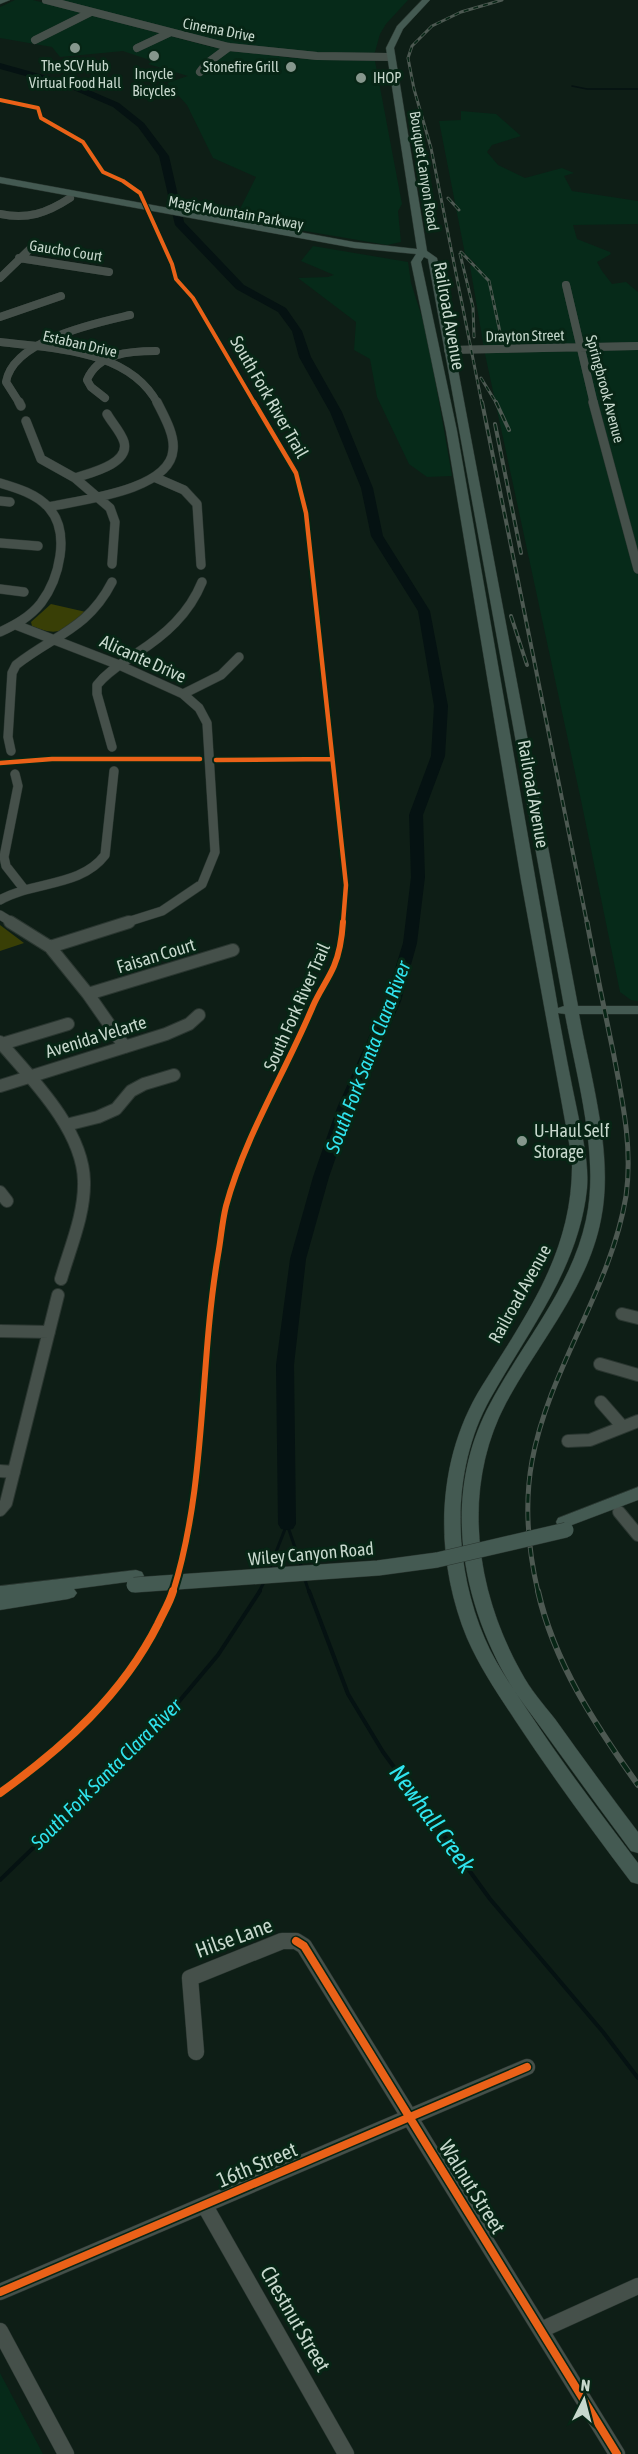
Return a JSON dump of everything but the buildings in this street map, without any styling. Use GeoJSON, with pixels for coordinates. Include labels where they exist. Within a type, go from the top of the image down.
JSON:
{"type":"FeatureCollection","features":[{"type":"Feature","properties":{"kind":"main road"},"geometry":{"type":"LineString","coordinates":[[0,2],[6,0]]}},
{"type":"Feature","properties":{"kind":"main road","name":"Bouquet Canyon Road"},"geometry":{"type":"LineString","coordinates":[[420,255],[391,57],[392,37],[426,0]]}},
{"type":"Feature","properties":{"kind":"main road","name":"Magic Mountain Parkway"},"geometry":{"type":"LineString","coordinates":[[0,180],[356,250],[432,258]]}},
{"type":"Feature","properties":{"kind":"main road","name":"Magic Mountain Parkway"},"geometry":{"type":"LineString","coordinates":[[0,185],[135,207]]}},
{"type":"Feature","properties":{"kind":"main road","name":"Railroad Avenue"},"geometry":{"type":"LineString","coordinates":[[420,255],[416,262],[432,327],[550,1015],[579,1160],[581,1181],[578,1208],[569,1245],[550,1287],[486,1391],[467,1431],[456,1471],[451,1513],[453,1538],[459,1579],[472,1629],[496,1678],[542,1747],[638,1877]]}},
{"type":"Feature","properties":{"kind":"main road","name":"Railroad Avenue"},"geometry":{"type":"LineString","coordinates":[[432,258],[573,1015],[599,1161],[600,1187],[592,1230],[573,1282],[501,1397],[486,1430],[477,1457],[472,1496],[471,1535],[478,1588],[494,1634],[513,1674],[638,1846]]}},
{"type":"Feature","properties":{"kind":"main road"},"geometry":{"type":"LineString","coordinates":[[462,499],[471,505],[475,524],[484,530]]}},
{"type":"Feature","properties":{"kind":"main road"},"geometry":{"type":"LineString","coordinates":[[573,1015],[638,1010]]}},
{"type":"Feature","properties":{"kind":"main road"},"geometry":{"type":"LineString","coordinates":[[550,1015],[638,1018]]}},
{"type":"Feature","properties":{"kind":"main road"},"geometry":{"type":"LineString","coordinates":[[613,1510],[638,1493]]}},
{"type":"Feature","properties":{"kind":"main road"},"geometry":{"type":"LineString","coordinates":[[613,1510],[638,1504]]}},
{"type":"Feature","properties":{"kind":"main road","name":"Wiley Canyon Road"},"geometry":{"type":"LineString","coordinates":[[0,1592],[135,1581],[378,1568],[437,1560],[565,1526],[613,1510]]}},
{"type":"Feature","properties":{"kind":"main road","name":"Wiley Canyon Road"},"geometry":{"type":"LineString","coordinates":[[0,1604],[135,1581]]}},
{"type":"Feature","properties":{"kind":"street","name":"Cinema Drive"},"geometry":{"type":"LineString","coordinates":[[46,0],[229,47],[317,56],[391,57]]}},
{"type":"Feature","properties":{"kind":"street"},"geometry":{"type":"LineString","coordinates":[[35,40],[91,12]]}},
{"type":"Feature","properties":{"kind":"street"},"geometry":{"type":"LineString","coordinates":[[137,48],[169,33]]}},
{"type":"Feature","properties":{"kind":"street"},"geometry":{"type":"LineString","coordinates":[[200,72],[206,64],[229,47]]}},
{"type":"Feature","properties":{"kind":"street"},"geometry":{"type":"LineString","coordinates":[[0,214],[17,218],[37,216],[52,211],[70,198]]}},
{"type":"Feature","properties":{"kind":"street"},"geometry":{"type":"LineString","coordinates":[[0,278],[32,247]]}},
{"type":"Feature","properties":{"kind":"street","name":"Gaucho Court"},"geometry":{"type":"LineString","coordinates":[[19,258],[109,272]]}},
{"type":"Feature","properties":{"kind":"street","name":"Springbrook Avenue"},"geometry":{"type":"LineString","coordinates":[[566,285],[579,348],[638,569]]}},
{"type":"Feature","properties":{"kind":"street"},"geometry":{"type":"LineString","coordinates":[[0,317],[61,296]]}},
{"type":"Feature","properties":{"kind":"street"},"geometry":{"type":"LineString","coordinates":[[21,406],[6,382],[7,376],[35,347],[45,339],[64,331],[130,315]]}},
{"type":"Feature","properties":{"kind":"street","name":"Estaban Drive"},"geometry":{"type":"LineString","coordinates":[[0,342],[104,361],[141,379],[155,400],[173,439],[175,447],[173,460],[154,477],[129,487],[48,507]]}},
{"type":"Feature","properties":{"kind":"street","name":"Drayton Street"},"geometry":{"type":"LineString","coordinates":[[448,350],[638,346]]}},
{"type":"Feature","properties":{"kind":"street"},"geometry":{"type":"LineString","coordinates":[[105,398],[91,387],[87,380],[88,373],[94,367],[104,361],[139,350],[156,351]]}},
{"type":"Feature","properties":{"kind":"street"},"geometry":{"type":"LineString","coordinates":[[75,478],[111,464],[121,457],[125,449],[124,443],[107,414]]}},
{"type":"Feature","properties":{"kind":"street"},"geometry":{"type":"LineString","coordinates":[[26,422],[40,459],[75,478],[110,508],[115,522],[112,564]]}},
{"type":"Feature","properties":{"kind":"street"},"geometry":{"type":"LineString","coordinates":[[154,477],[172,483],[192,496],[197,504],[201,565]]}},
{"type":"Feature","properties":{"kind":"street"},"geometry":{"type":"LineString","coordinates":[[0,483],[18,489],[48,507],[59,522],[62,533],[57,570],[48,594],[38,608],[16,625],[0,632]]}},
{"type":"Feature","properties":{"kind":"street"},"geometry":{"type":"LineString","coordinates":[[0,501],[10,502]]}},
{"type":"Feature","properties":{"kind":"street"},"geometry":{"type":"LineString","coordinates":[[0,543],[38,546]]}},
{"type":"Feature","properties":{"kind":"street"},"geometry":{"type":"LineString","coordinates":[[11,751],[8,737],[12,673],[16,665],[23,658],[88,619],[108,593],[112,582]]}},
{"type":"Feature","properties":{"kind":"street"},"geometry":{"type":"LineString","coordinates":[[112,747],[97,694],[97,685],[101,678],[166,633],[180,619],[200,589],[202,582]]}},
{"type":"Feature","properties":{"kind":"street"},"geometry":{"type":"LineString","coordinates":[[0,589],[24,592]]}},
{"type":"Feature","properties":{"kind":"street","name":"Alicante Drive"},"geometry":{"type":"LineString","coordinates":[[16,625],[183,693],[199,708],[207,723],[215,852],[202,884],[162,911],[50,947]]}},
{"type":"Feature","properties":{"kind":"street"},"geometry":{"type":"LineString","coordinates":[[183,693],[213,681],[232,668],[239,657]]}},
{"type":"Feature","properties":{"kind":"street"},"geometry":{"type":"LineString","coordinates":[[0,900],[24,889],[78,877],[100,863],[105,855],[114,771]]}},
{"type":"Feature","properties":{"kind":"street"},"geometry":{"type":"LineString","coordinates":[[15,774],[18,786],[4,857],[6,866],[24,889]]}},
{"type":"Feature","properties":{"kind":"street"},"geometry":{"type":"LineString","coordinates":[[0,915],[50,947],[88,994],[125,1047]]}},
{"type":"Feature","properties":{"kind":"street","name":"Faisan Court"},"geometry":{"type":"LineString","coordinates":[[88,994],[233,950]]}},
{"type":"Feature","properties":{"kind":"street","name":"Avenida Velarte"},"geometry":{"type":"LineString","coordinates":[[0,1086],[166,1034],[189,1024],[199,1016]]}},
{"type":"Feature","properties":{"kind":"street"},"geometry":{"type":"LineString","coordinates":[[61,1280],[84,1180],[82,1160],[66,1125],[1,1043],[68,1023]]}},
{"type":"Feature","properties":{"kind":"street"},"geometry":{"type":"LineString","coordinates":[[66,1125],[98,1117],[116,1109],[131,1091],[144,1084],[174,1076]]}},
{"type":"Feature","properties":{"kind":"street"},"geometry":{"type":"LineString","coordinates":[[0,1510],[6,1503],[15,1472],[58,1295]]}},
{"type":"Feature","properties":{"kind":"street"},"geometry":{"type":"LineString","coordinates":[[622,1314],[638,1318]]}},
{"type":"Feature","properties":{"kind":"street"},"geometry":{"type":"LineString","coordinates":[[0,1331],[49,1332]]}},
{"type":"Feature","properties":{"kind":"street"},"geometry":{"type":"LineString","coordinates":[[600,1364],[638,1375]]}},
{"type":"Feature","properties":{"kind":"street"},"geometry":{"type":"LineString","coordinates":[[601,1402],[622,1426]]}},
{"type":"Feature","properties":{"kind":"street"},"geometry":{"type":"LineString","coordinates":[[568,1441],[590,1440],[638,1421]]}},
{"type":"Feature","properties":{"kind":"street"},"geometry":{"type":"LineString","coordinates":[[0,1471],[15,1472]]}},
{"type":"Feature","properties":{"kind":"street"},"geometry":{"type":"LineString","coordinates":[[613,1510],[638,1535]]}},
{"type":"Feature","properties":{"kind":"street","name":"Hilse Lane"},"geometry":{"type":"LineString","coordinates":[[196,2052],[190,1978],[199,1972],[282,1941],[296,1941]]}},
{"type":"Feature","properties":{"kind":"street","name":"Walnut Street"},"geometry":{"type":"LineString","coordinates":[[296,1941],[304,1946],[617,2454]]}},
{"type":"Feature","properties":{"kind":"street","name":"16th Street"},"geometry":{"type":"LineString","coordinates":[[0,2292],[527,2067]]}},
{"type":"Feature","properties":{"kind":"street","name":"Chestnut Street"},"geometry":{"type":"LineString","coordinates":[[204,2206],[346,2454]]}},
{"type":"Feature","properties":{"kind":"street"},"geometry":{"type":"LineString","coordinates":[[541,2330],[638,2286]]}},
{"type":"Feature","properties":{"kind":"street"},"geometry":{"type":"LineString","coordinates":[[0,2331],[66,2454]]}},
{"type":"Feature","properties":{"kind":"shaded area"},"geometry":{"type":"Polygon","coordinates":[[[15,0],[33,0],[212,47],[293,58],[375,61],[402,204],[398,211],[401,242],[387,245],[252,222],[240,209],[256,177],[213,158],[187,105],[167,83],[188,76],[148,64],[153,61],[123,51],[60,57],[52,47],[0,38],[0,7],[15,0]]]}},
{"type":"Feature","properties":{"kind":"shaded area"},"geometry":{"type":"Polygon","coordinates":[[[60,0],[408,0],[386,24],[380,34],[375,52],[372,54],[298,52],[228,44],[60,0]]]}},
{"type":"Feature","properties":{"kind":"shaded area"},"geometry":{"type":"Polygon","coordinates":[[[461,111],[496,114],[521,136],[492,145],[487,152],[498,165],[525,178],[562,168],[574,173],[564,176],[572,191],[638,201],[638,224],[573,225],[577,239],[610,252],[611,254],[597,262],[612,284],[626,282],[638,292],[638,1001],[631,1000],[620,992],[485,354],[470,266],[476,264],[465,254],[439,121],[461,120],[461,111]]]}},
{"type":"Feature","properties":{"kind":"shaded area"},"geometry":{"type":"Polygon","coordinates":[[[313,246],[408,262],[411,283],[427,333],[452,476],[427,477],[409,464],[377,397],[370,359],[354,350],[356,322],[298,278],[334,275],[301,261],[313,246]]]}},
{"type":"Feature","properties":{"kind":"shaded area"},"geometry":{"type":"Polygon","coordinates":[[[0,2373],[43,2454],[0,2454],[0,2373]]]}},
{"type":"Feature","properties":{"kind":"green space"},"geometry":{"type":"Polygon","coordinates":[[[51,604],[86,612],[66,628],[56,632],[32,626],[31,622],[51,604]]]}},
{"type":"Feature","properties":{"kind":"green space"},"geometry":{"type":"Polygon","coordinates":[[[0,925],[24,943],[0,951],[0,925]]]}},
{"type":"Feature","properties":{"kind":"waterway","name":"South Fork Santa Clara River"},"geometry":{"type":"LineString","coordinates":[[0,66],[72,86],[116,105],[141,125],[164,156],[179,223],[240,287],[282,310],[297,331],[305,357],[336,412],[367,488],[377,536],[424,611],[441,706],[438,756],[416,815],[418,877],[410,943],[393,1001],[345,1108],[321,1177],[298,1259],[285,1365],[287,1524]]}},
{"type":"Feature","properties":{"kind":"waterway"},"geometry":{"type":"LineString","coordinates":[[572,86],[587,89],[638,89]]}},
{"type":"Feature","properties":{"kind":"waterway","name":"South Fork Santa Clara River"},"geometry":{"type":"LineString","coordinates":[[269,1570],[287,1524],[302,1568]]}},
{"type":"Feature","properties":{"kind":"waterway","name":"Newhall Creek"},"geometry":{"type":"LineString","coordinates":[[304,1577],[309,1592]]}},
{"type":"Feature","properties":{"kind":"waterway","name":"South Fork Santa Clara River"},"geometry":{"type":"LineString","coordinates":[[259,1592],[264,1582]]}},
{"type":"Feature","properties":{"kind":"waterway","name":"South Fork Santa Clara River"},"geometry":{"type":"LineString","coordinates":[[0,1880],[155,1730],[218,1655],[260,1591]]}},
{"type":"Feature","properties":{"kind":"waterway","name":"Newhall Creek"},"geometry":{"type":"LineString","coordinates":[[309,1591],[348,1694],[383,1752],[490,1899],[603,2032],[638,2078]]}},
{"type":"Feature","properties":{"kind":"railway"},"geometry":{"type":"LineString","coordinates":[[482,404],[431,148],[414,89],[408,58],[412,46],[432,26],[461,12],[502,0]]}},
{"type":"Feature","properties":{"kind":"railway"},"geometry":{"type":"LineString","coordinates":[[448,198],[459,210]]}},
{"type":"Feature","properties":{"kind":"railway"},"geometry":{"type":"LineString","coordinates":[[461,252],[489,281],[500,332]]}},
{"type":"Feature","properties":{"kind":"railway"},"geometry":{"type":"LineString","coordinates":[[460,254],[473,307],[474,337]]}},
{"type":"Feature","properties":{"kind":"railway"},"geometry":{"type":"LineString","coordinates":[[481,378],[497,404]]}},
{"type":"Feature","properties":{"kind":"railway"},"geometry":{"type":"LineString","coordinates":[[482,402],[587,923]]}},
{"type":"Feature","properties":{"kind":"railway"},"geometry":{"type":"LineString","coordinates":[[497,404],[509,430]]}},
{"type":"Feature","properties":{"kind":"railway"},"geometry":{"type":"LineString","coordinates":[[495,424],[521,553]]}},
{"type":"Feature","properties":{"kind":"railway"},"geometry":{"type":"LineString","coordinates":[[511,616],[527,665]]}},
{"type":"Feature","properties":{"kind":"railway"},"geometry":{"type":"LineString","coordinates":[[538,1592],[528,1527],[528,1494],[532,1461],[540,1427],[552,1393],[607,1264],[618,1230],[628,1178],[623,1105],[587,922]]}},
{"type":"Feature","properties":{"kind":"railway"},"geometry":{"type":"LineString","coordinates":[[538,1591],[554,1643],[578,1693],[638,1785]]}},
{"type":"Feature","properties":{"kind":"cycle path","name":"South Fork River Trail"},"geometry":{"type":"LineString","coordinates":[[0,100],[38,108],[41,118],[83,142],[103,172],[123,181],[140,193],[172,264],[176,279],[193,298],[296,473],[306,513],[346,885],[341,943],[335,965],[314,1004],[303,1033],[243,1156],[226,1207],[211,1296],[194,1497],[181,1566],[172,1595],[150,1639],[104,1704],[73,1736],[38,1766],[0,1793]]}},
{"type":"Feature","properties":{"kind":"cycle path"},"geometry":{"type":"LineString","coordinates":[[0,763],[52,759],[200,759]]}},
{"type":"Feature","properties":{"kind":"cycle path"},"geometry":{"type":"LineString","coordinates":[[216,760],[331,759]]}},
{"type":"Feature","properties":{"kind":"cycle path"},"geometry":{"type":"LineString","coordinates":[[296,1941],[304,1946],[617,2454]]}},
{"type":"Feature","properties":{"kind":"cycle path"},"geometry":{"type":"LineString","coordinates":[[0,2292],[527,2067]]}},
{"type":"Feature","properties":{"kind":"place","name":"The SCV Hub Virtual Food Hall"},"geometry":{"type":"Point","coordinates":[75,48]}},
{"type":"Feature","properties":{"kind":"place","name":"Incycle Bicycles"},"geometry":{"type":"Point","coordinates":[154,56]}},
{"type":"Feature","properties":{"kind":"place","name":"Stonefire Grill"},"geometry":{"type":"Point","coordinates":[291,67]}},
{"type":"Feature","properties":{"kind":"place","name":"IHOP"},"geometry":{"type":"Point","coordinates":[361,78]}},
{"type":"Feature","properties":{"kind":"place","name":"U-Haul Self Storage"},"geometry":{"type":"Point","coordinates":[522,1141]}}]}
